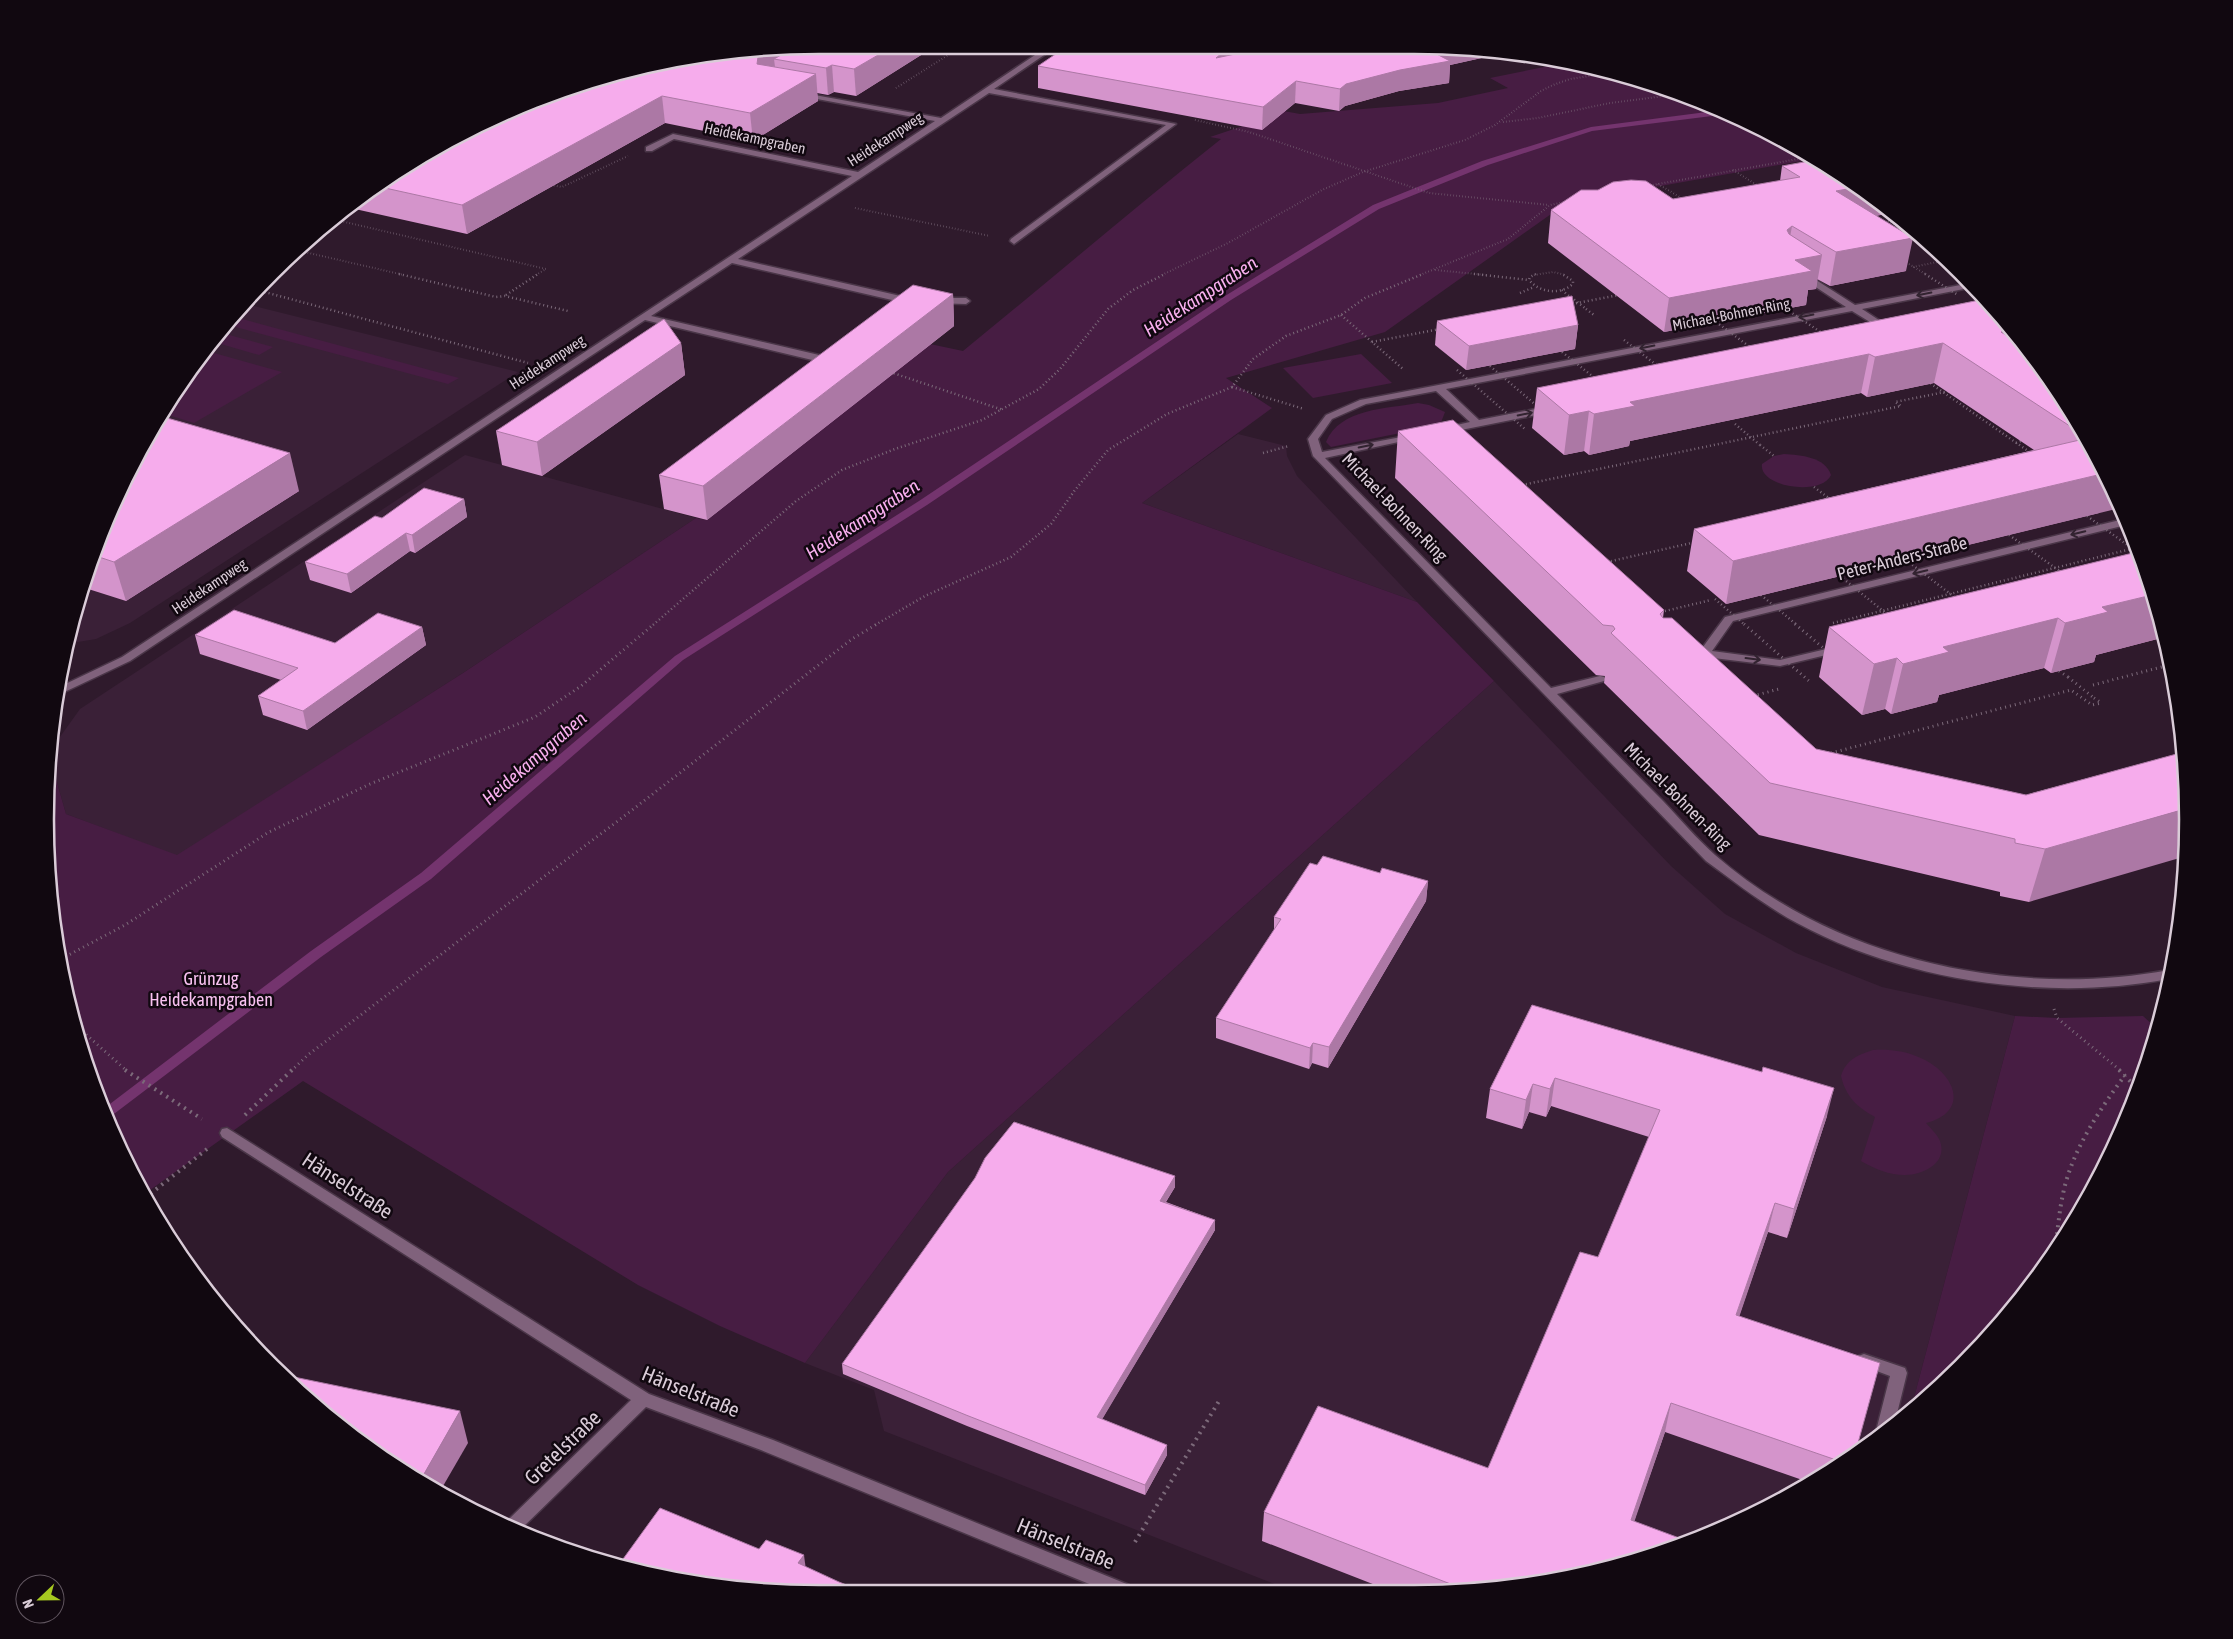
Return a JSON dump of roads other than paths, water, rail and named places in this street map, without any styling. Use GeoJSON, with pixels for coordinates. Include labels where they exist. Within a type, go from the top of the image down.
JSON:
{"type":"FeatureCollection","features":[{"type":"Feature","properties":{"kind":"street","name":"Heidekampweg"},"geometry":{"type":"LineString","coordinates":[[65,689],[126,659],[1042,54]]}},
{"type":"Feature","properties":{"kind":"street"},"geometry":{"type":"LineString","coordinates":[[987,90],[1172,124],[1014,241]]}},
{"type":"Feature","properties":{"kind":"street"},"geometry":{"type":"LineString","coordinates":[[792,92],[941,120]]}},
{"type":"Feature","properties":{"kind":"street","name":"Heidekampgraben"},"geometry":{"type":"LineString","coordinates":[[649,149],[673,136],[858,175]]}},
{"type":"Feature","properties":{"kind":"street"},"geometry":{"type":"LineString","coordinates":[[730,260],[905,300],[966,301]]}},
{"type":"Feature","properties":{"kind":"street","name":"Michael-Bohnen-Ring"},"geometry":{"type":"LineString","coordinates":[[1794,268],[1854,307],[1891,338]]}},
{"type":"Feature","properties":{"kind":"street","name":"Michael-Bohnen-Ring"},"geometry":{"type":"LineString","coordinates":[[1962,286],[1363,402],[1329,417],[1313,439],[1318,456],[1711,858],[1769,901],[1831,934],[1906,962],[1939,970],[2000,979],[2047,983],[2108,984],[2164,975]]}},
{"type":"Feature","properties":{"kind":"street"},"geometry":{"type":"LineString","coordinates":[[642,317],[829,360],[821,366]]}},
{"type":"Feature","properties":{"kind":"street"},"geometry":{"type":"LineString","coordinates":[[1438,387],[1477,424]]}},
{"type":"Feature","properties":{"kind":"street"},"geometry":{"type":"LineString","coordinates":[[1439,431],[1560,407]]}},
{"type":"Feature","properties":{"kind":"street"},"geometry":{"type":"LineString","coordinates":[[1458,427],[1468,436]]}},
{"type":"Feature","properties":{"kind":"street","name":"Michael-Bohnen-Ring"},"geometry":{"type":"LineString","coordinates":[[1318,456],[1421,435]]}},
{"type":"Feature","properties":{"kind":"street","name":"Peter-Anders-Straße"},"geometry":{"type":"LineString","coordinates":[[1704,654],[1729,619],[2120,523]]}},
{"type":"Feature","properties":{"kind":"street"},"geometry":{"type":"LineString","coordinates":[[1660,612],[1718,666]]}},
{"type":"Feature","properties":{"kind":"street"},"geometry":{"type":"LineString","coordinates":[[1687,658],[1704,654],[1780,663],[1847,646]]}},
{"type":"Feature","properties":{"kind":"street"},"geometry":{"type":"LineString","coordinates":[[1550,692],[1600,679]]}},
{"type":"Feature","properties":{"kind":"street","name":"Hänselstraße"},"geometry":{"type":"LineString","coordinates":[[227,1133],[643,1400],[767,1445],[1111,1585]]}},
{"type":"Feature","properties":{"kind":"street"},"geometry":{"type":"LineString","coordinates":[[1853,1356],[1899,1373],[1886,1422]]}},
{"type":"Feature","properties":{"kind":"street","name":"Gretelstraße"},"geometry":{"type":"LineString","coordinates":[[516,1522],[643,1400]]}},
{"type":"Feature","properties":{"kind":"waterway","name":"Heidekampgraben"},"geometry":{"type":"LineString","coordinates":[[111,1111],[316,954],[426,876],[679,658],[923,503],[1228,298],[1376,207],[1485,163],[1591,129],[1711,114]]}},
{"type":"Feature","properties":{"kind":"park label","name":"Grünzug Heidekampgraben"},"geometry":{"type":"Point","coordinates":[211,988]}}]}
